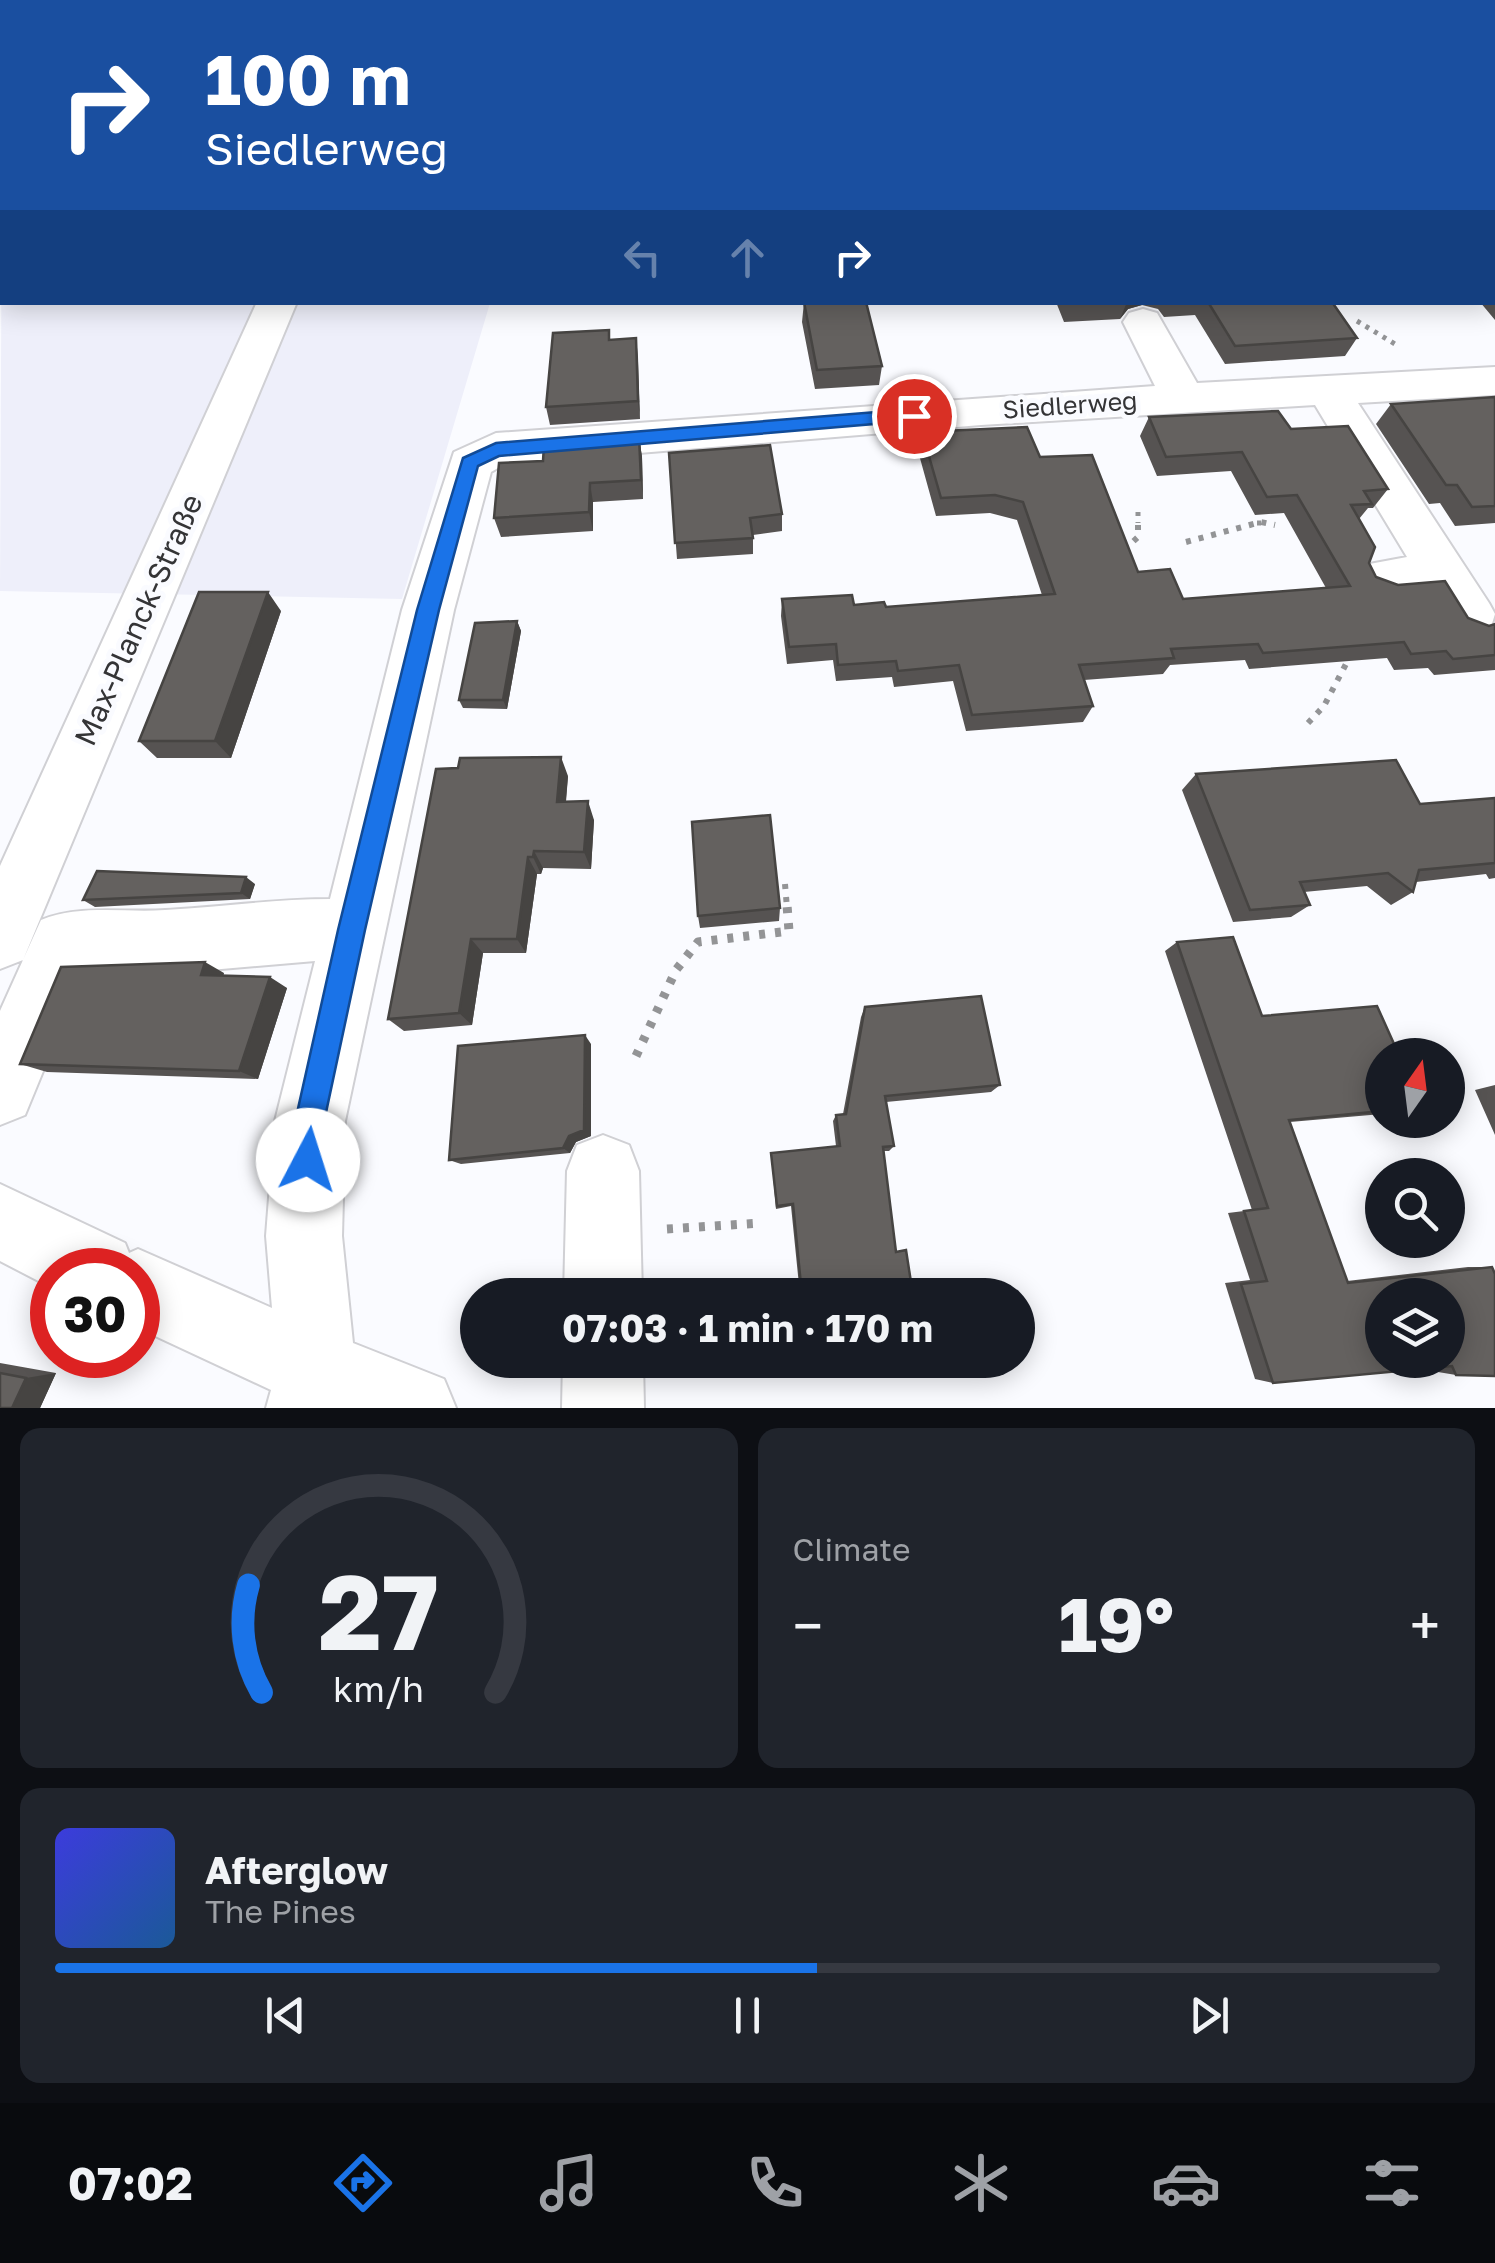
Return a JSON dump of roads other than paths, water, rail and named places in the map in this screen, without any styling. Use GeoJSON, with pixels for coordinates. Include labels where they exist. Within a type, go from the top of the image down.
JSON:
{"type":"FeatureCollection","features":[{"type":"Feature","properties":{"kind":"street","name":"Max-Planck-Straße"},"geometry":{"type":"LineString","coordinates":[[0,938],[276,305]]}},
{"type":"Feature","properties":{"kind":"street"},"geometry":{"type":"LineString","coordinates":[[1142,322],[1184,398]]}},
{"type":"Feature","properties":{"kind":"street","name":"Siedlerweg"},"geometry":{"type":"LineString","coordinates":[[352,930],[428,610],[470,462],[496,449],[1184,398],[1495,382]]}},
{"type":"Feature","properties":{"kind":"street"},"geometry":{"type":"LineString","coordinates":[[1326,390],[1471,618]]}},
{"type":"Feature","properties":{"kind":"street"},"geometry":{"type":"LineString","coordinates":[[1382,578],[1442,573]]}},
{"type":"Feature","properties":{"kind":"street"},"geometry":{"type":"LineString","coordinates":[[0,1090],[64,942],[164,942],[284,930],[352,930],[310,1122],[304,1236],[312,1388]]}},
{"type":"Feature","properties":{"kind":"street"},"geometry":{"type":"LineString","coordinates":[[603,1171],[603,1278]]}},
{"type":"Feature","properties":{"kind":"street"},"geometry":{"type":"LineString","coordinates":[[0,1221],[54,1248]]}},
{"type":"Feature","properties":{"kind":"street"},"geometry":{"type":"LineString","coordinates":[[160,1301],[312,1388],[415,1408]]}},
{"type":"Feature","properties":{"kind":"street"},"geometry":{"type":"LineString","coordinates":[[603,1378],[603,1408]]}}]}
